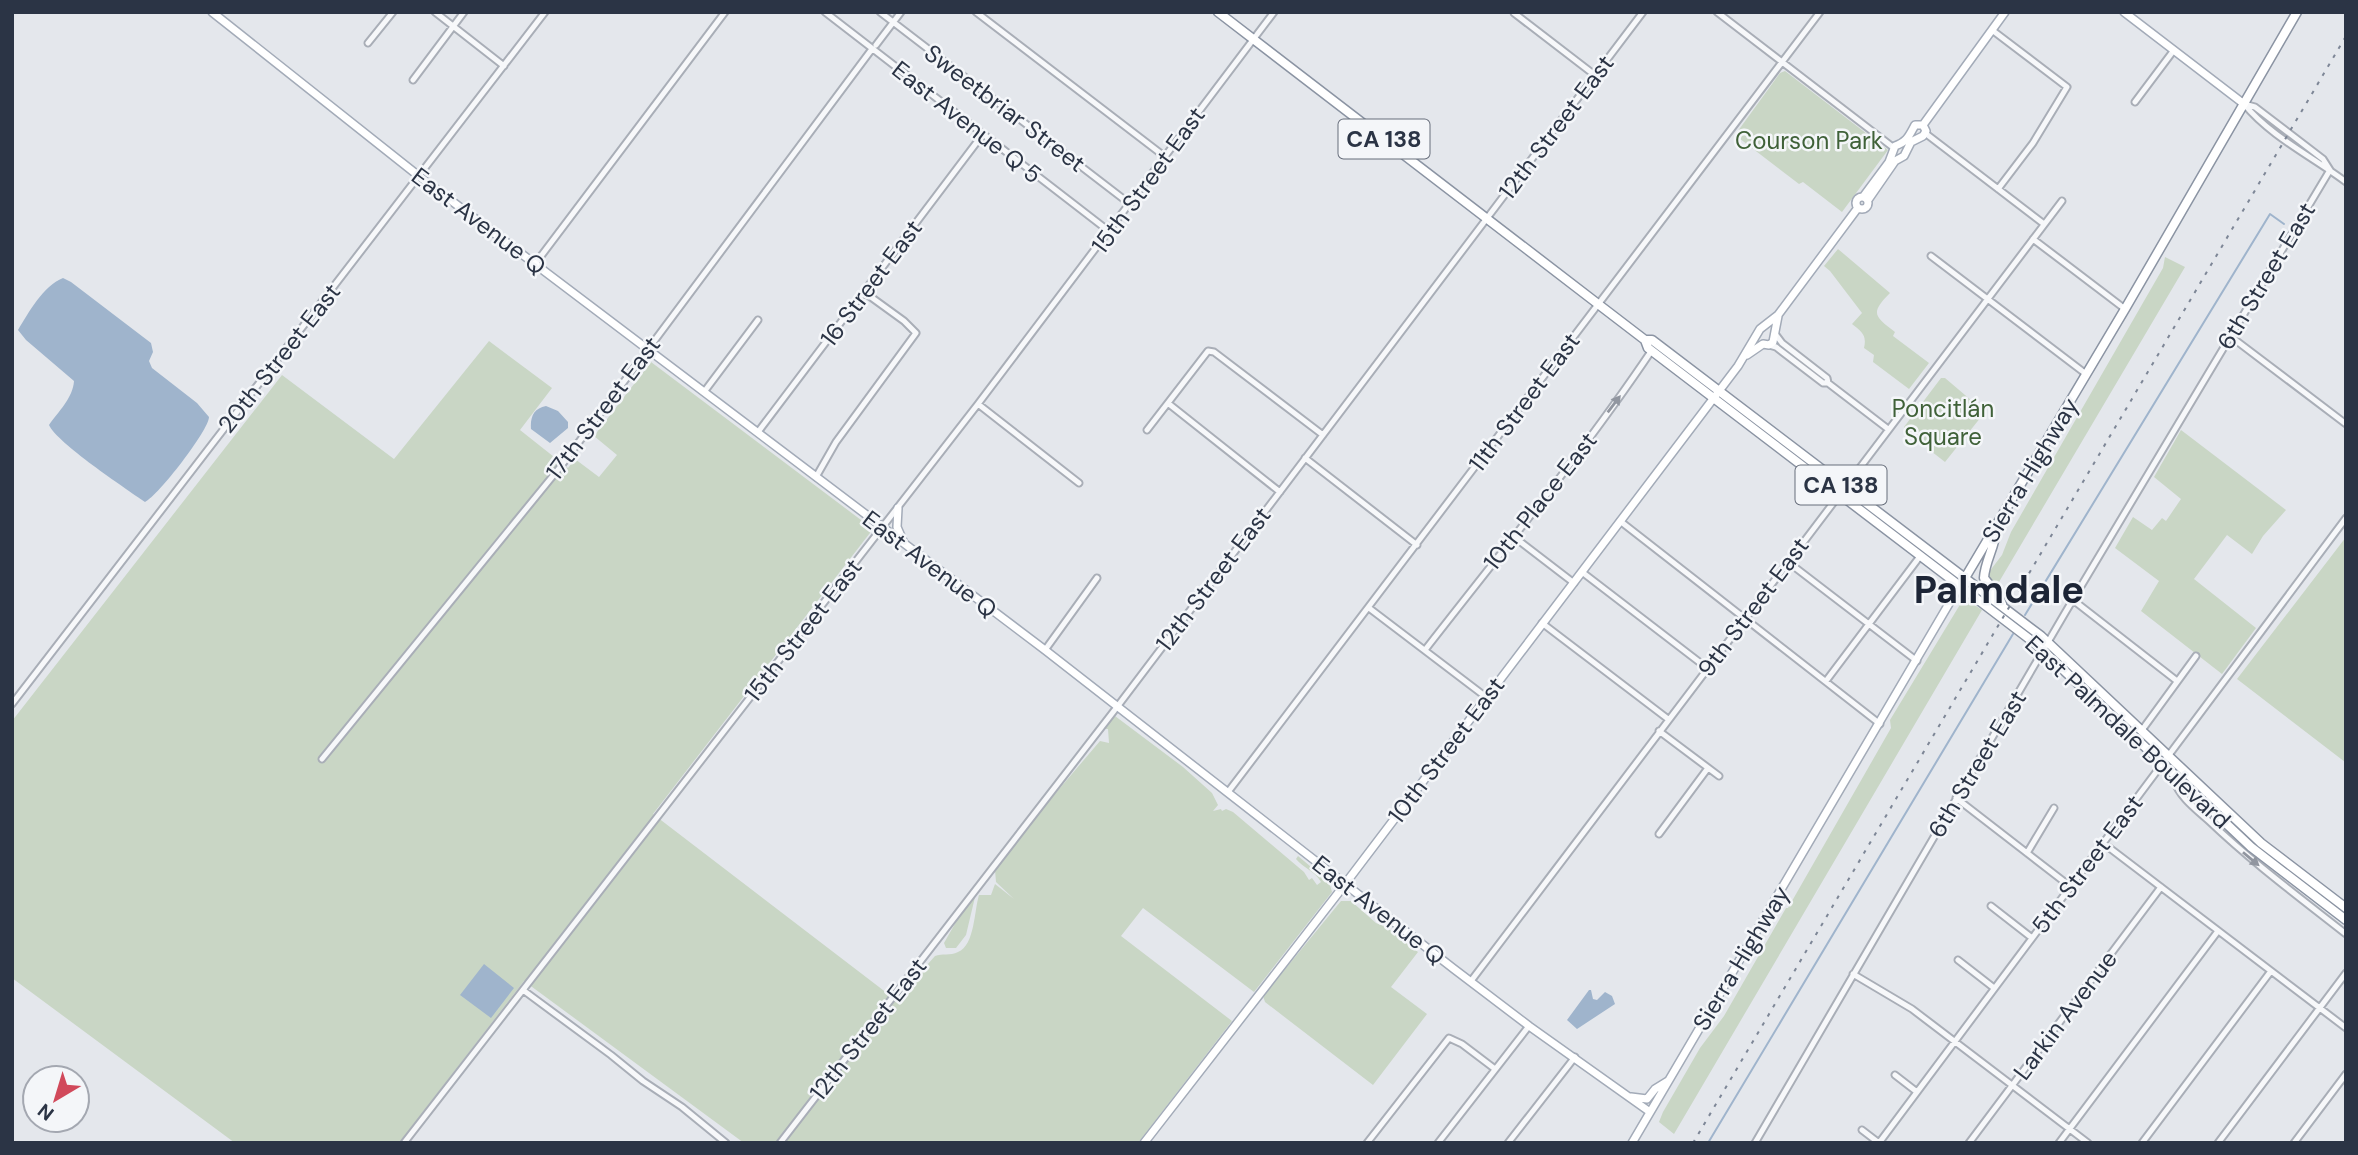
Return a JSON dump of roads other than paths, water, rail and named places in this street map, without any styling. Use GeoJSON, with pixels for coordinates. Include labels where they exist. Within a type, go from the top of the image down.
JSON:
{"type":"FeatureCollection","features":[{"type":"Feature","properties":{"kind":"highway","name":"East Palmdale Boulevard"},"geometry":{"type":"LineString","coordinates":[[1218,12],[1645,340],[1648,348],[1717,394]]}},
{"type":"Feature","properties":{"kind":"highway","name":"Sierra Highway"},"geometry":{"type":"LineString","coordinates":[[1963,582],[2297,12]]}},
{"type":"Feature","properties":{"kind":"highway","name":"East Palmdale Boulevard"},"geometry":{"type":"LineString","coordinates":[[1645,340],[1652,340],[1717,394],[1963,582],[2272,852],[2346,908]]}},
{"type":"Feature","properties":{"kind":"highway","name":"East Palmdale Boulevard"},"geometry":{"type":"LineString","coordinates":[[1842,490],[1921,555],[2003,607],[2049,642],[2143,730],[2177,775],[2251,847],[2346,920]]}},
{"type":"Feature","properties":{"kind":"highway"},"geometry":{"type":"LineString","coordinates":[[1996,526],[1996,542],[1984,578],[1999,597],[2003,607]]}},
{"type":"Feature","properties":{"kind":"main road","name":"East Avenue Q"},"geometry":{"type":"LineString","coordinates":[[212,12],[420,177],[1045,650],[1529,1026],[1650,1112]]}},
{"type":"Feature","properties":{"kind":"main road"},"geometry":{"type":"LineString","coordinates":[[1778,315],[1773,342],[1766,345],[1758,341],[1760,329],[1778,315],[1857,209],[1856,203],[1865,199],[1899,151],[1920,132],[2006,12]]}},
{"type":"Feature","properties":{"kind":"main road"},"geometry":{"type":"LineString","coordinates":[[2124,12],[2244,104]]}},
{"type":"Feature","properties":{"kind":"main road"},"geometry":{"type":"LineString","coordinates":[[1766,326],[1775,333]]}},
{"type":"Feature","properties":{"kind":"main road","name":"10th Street East"},"geometry":{"type":"LineString","coordinates":[[1144,1143],[1574,583],[1746,355],[1757,335]]}},
{"type":"Feature","properties":{"kind":"main road","name":"10th Street East"},"geometry":{"type":"LineString","coordinates":[[1746,355],[1766,345]]}},
{"type":"Feature","properties":{"kind":"main road"},"geometry":{"type":"LineString","coordinates":[[898,508],[897,527],[905,544]]}},
{"type":"Feature","properties":{"kind":"main road","name":"Sierra Highway"},"geometry":{"type":"LineString","coordinates":[[1632,1143],[1963,582]]}},
{"type":"Feature","properties":{"kind":"main road"},"geometry":{"type":"LineString","coordinates":[[1627,1096],[1644,1100],[1655,1089],[1669,1081]]}},
{"type":"Feature","properties":{"kind":"street"},"geometry":{"type":"LineString","coordinates":[[368,44],[393,12]]}},
{"type":"Feature","properties":{"kind":"street"},"geometry":{"type":"LineString","coordinates":[[435,12],[504,66]]}},
{"type":"Feature","properties":{"kind":"street"},"geometry":{"type":"LineString","coordinates":[[413,80],[464,12]]}},
{"type":"Feature","properties":{"kind":"street","name":"20th Street East"},"geometry":{"type":"LineString","coordinates":[[12,704],[545,12]]}},
{"type":"Feature","properties":{"kind":"street"},"geometry":{"type":"LineString","coordinates":[[536,264],[725,12]]}},
{"type":"Feature","properties":{"kind":"street","name":"East Avenue Q 5"},"geometry":{"type":"LineString","coordinates":[[825,12],[874,47],[1110,232]]}},
{"type":"Feature","properties":{"kind":"street","name":"Sweetbriar Street"},"geometry":{"type":"LineString","coordinates":[[880,12],[1130,204]]}},
{"type":"Feature","properties":{"kind":"street","name":"17th Street East"},"geometry":{"type":"LineString","coordinates":[[322,759],[561,466],[901,12]]}},
{"type":"Feature","properties":{"kind":"street"},"geometry":{"type":"LineString","coordinates":[[976,12],[1164,156]]}},
{"type":"Feature","properties":{"kind":"street","name":"15th Street East"},"geometry":{"type":"LineString","coordinates":[[404,1143],[883,528],[1110,232],[1164,156],[1274,12]]}},
{"type":"Feature","properties":{"kind":"street","name":"12th Street East"},"geometry":{"type":"LineString","coordinates":[[780,1143],[1117,707],[1643,12]]}},
{"type":"Feature","properties":{"kind":"street"},"geometry":{"type":"LineString","coordinates":[[1717,12],[1899,151]]}},
{"type":"Feature","properties":{"kind":"street","name":"11th Street East"},"geometry":{"type":"LineString","coordinates":[[1228,792],[1820,12]]}},
{"type":"Feature","properties":{"kind":"street"},"geometry":{"type":"LineString","coordinates":[[1514,13],[1596,76]]}},
{"type":"Feature","properties":{"kind":"street"},"geometry":{"type":"LineString","coordinates":[[1992,30],[2067,87],[2033,143],[1998,189]]}},
{"type":"Feature","properties":{"kind":"street"},"geometry":{"type":"LineString","coordinates":[[2135,102],[2174,50]]}},
{"type":"Feature","properties":{"kind":"street"},"geometry":{"type":"LineString","coordinates":[[2244,104],[2255,107],[2323,159],[2330,170],[2346,182]]}},
{"type":"Feature","properties":{"kind":"street"},"geometry":{"type":"LineString","coordinates":[[1920,132],[2044,224]]}},
{"type":"Feature","properties":{"kind":"street","name":"16 Street East"},"geometry":{"type":"LineString","coordinates":[[758,432],[984,134]]}},
{"type":"Feature","properties":{"kind":"street","name":"6th Street East"},"geometry":{"type":"LineString","coordinates":[[1755,1143],[2073,600],[2330,170]]}},
{"type":"Feature","properties":{"kind":"street","name":"9th Street East"},"geometry":{"type":"LineString","coordinates":[[1471,981],[2062,201]]}},
{"type":"Feature","properties":{"kind":"street"},"geometry":{"type":"LineString","coordinates":[[2033,239],[2125,309]]}},
{"type":"Feature","properties":{"kind":"street"},"geometry":{"type":"LineString","coordinates":[[1931,256],[2086,374]]}},
{"type":"Feature","properties":{"kind":"street"},"geometry":{"type":"LineString","coordinates":[[816,477],[836,442],[916,333],[864,292]]}},
{"type":"Feature","properties":{"kind":"street"},"geometry":{"type":"LineString","coordinates":[[705,392],[758,320]]}},
{"type":"Feature","properties":{"kind":"street"},"geometry":{"type":"LineString","coordinates":[[1775,333],[1782,343],[1827,378],[1828,383]]}},
{"type":"Feature","properties":{"kind":"street"},"geometry":{"type":"LineString","coordinates":[[2230,336],[2346,424]]}},
{"type":"Feature","properties":{"kind":"street"},"geometry":{"type":"LineString","coordinates":[[1766,345],[1776,347],[1888,429]]}},
{"type":"Feature","properties":{"kind":"street","name":"10th Place East"},"geometry":{"type":"LineString","coordinates":[[1425,650],[1514,537],[1652,350]]}},
{"type":"Feature","properties":{"kind":"street"},"geometry":{"type":"LineString","coordinates":[[1147,430],[1208,351],[1214,352],[1323,435]]}},
{"type":"Feature","properties":{"kind":"street"},"geometry":{"type":"LineString","coordinates":[[978,404],[1080,483]]}},
{"type":"Feature","properties":{"kind":"street"},"geometry":{"type":"LineString","coordinates":[[1169,404],[1280,492]]}},
{"type":"Feature","properties":{"kind":"street"},"geometry":{"type":"LineString","coordinates":[[1305,458],[1417,545]]}},
{"type":"Feature","properties":{"kind":"street","name":"5th Street East"},"geometry":{"type":"LineString","coordinates":[[1879,1143],[2346,517]]}},
{"type":"Feature","properties":{"kind":"street"},"geometry":{"type":"LineString","coordinates":[[1620,521],[1880,724]]}},
{"type":"Feature","properties":{"kind":"street"},"geometry":{"type":"LineString","coordinates":[[1514,537],[1574,583]]}},
{"type":"Feature","properties":{"kind":"street"},"geometry":{"type":"LineString","coordinates":[[1826,681],[1921,555]]}},
{"type":"Feature","properties":{"kind":"street"},"geometry":{"type":"LineString","coordinates":[[1788,562],[1917,661]]}},
{"type":"Feature","properties":{"kind":"street"},"geometry":{"type":"LineString","coordinates":[[1582,572],[1707,668]]}},
{"type":"Feature","properties":{"kind":"street"},"geometry":{"type":"LineString","coordinates":[[1045,650],[1097,578]]}},
{"type":"Feature","properties":{"kind":"street"},"geometry":{"type":"LineString","coordinates":[[2073,600],[2177,681]]}},
{"type":"Feature","properties":{"kind":"street"},"geometry":{"type":"LineString","coordinates":[[1369,608],[1486,697]]}},
{"type":"Feature","properties":{"kind":"street"},"geometry":{"type":"LineString","coordinates":[[1542,623],[1668,719]]}},
{"type":"Feature","properties":{"kind":"street"},"geometry":{"type":"LineString","coordinates":[[2143,730],[2196,656]]}},
{"type":"Feature","properties":{"kind":"street"},"geometry":{"type":"LineString","coordinates":[[1659,731],[1719,776]]}},
{"type":"Feature","properties":{"kind":"street"},"geometry":{"type":"LineString","coordinates":[[1659,834],[1708,768]]}},
{"type":"Feature","properties":{"kind":"street"},"geometry":{"type":"LineString","coordinates":[[2177,775],[2174,780],[2177,788],[2189,802],[2250,859],[2346,934]]}},
{"type":"Feature","properties":{"kind":"street"},"geometry":{"type":"LineString","coordinates":[[1956,799],[2070,887]]}},
{"type":"Feature","properties":{"kind":"street"},"geometry":{"type":"LineString","coordinates":[[2027,853],[2054,808]]}},
{"type":"Feature","properties":{"kind":"street"},"geometry":{"type":"LineString","coordinates":[[2103,843],[2346,1028]]}},
{"type":"Feature","properties":{"kind":"street","name":"Larkin Avenue"},"geometry":{"type":"LineString","coordinates":[[1969,1143],[2161,887]]}},
{"type":"Feature","properties":{"kind":"street"},"geometry":{"type":"LineString","coordinates":[[1991,906],[2032,938]]}},
{"type":"Feature","properties":{"kind":"street"},"geometry":{"type":"LineString","coordinates":[[2059,1143],[2218,931]]}},
{"type":"Feature","properties":{"kind":"street"},"geometry":{"type":"LineString","coordinates":[[1958,960],[1994,988]]}},
{"type":"Feature","properties":{"kind":"street"},"geometry":{"type":"LineString","coordinates":[[2142,1143],[2271,971]]}},
{"type":"Feature","properties":{"kind":"street"},"geometry":{"type":"LineString","coordinates":[[2218,1143],[2346,973]]}},
{"type":"Feature","properties":{"kind":"street"},"geometry":{"type":"LineString","coordinates":[[1853,974],[1912,1009],[2088,1143]]}},
{"type":"Feature","properties":{"kind":"street"},"geometry":{"type":"LineString","coordinates":[[523,990],[643,1081],[682,1107],[726,1143]]}},
{"type":"Feature","properties":{"kind":"street"},"geometry":{"type":"LineString","coordinates":[[1438,1143],[1529,1026]]}},
{"type":"Feature","properties":{"kind":"street"},"geometry":{"type":"LineString","coordinates":[[1367,1143],[1449,1038],[1455,1039],[1494,1069]]}},
{"type":"Feature","properties":{"kind":"street"},"geometry":{"type":"LineString","coordinates":[[1508,1143],[1575,1057]]}},
{"type":"Feature","properties":{"kind":"street"},"geometry":{"type":"LineString","coordinates":[[2294,1143],[2346,1074]]}},
{"type":"Feature","properties":{"kind":"street"},"geometry":{"type":"LineString","coordinates":[[1895,1075],[1917,1092]]}},
{"type":"Feature","properties":{"kind":"street"},"geometry":{"type":"LineString","coordinates":[[1862,1130],[1879,1143]]}},
{"type":"Feature","properties":{"kind":"water"},"geometry":{"type":"Polygon","coordinates":[[[63,278],[151,343],[153,352],[149,361],[152,368],[197,403],[209,417],[201,435],[182,462],[145,502],[78,454],[49,425],[68,399],[74,381],[18,330],[43,293],[63,278]]]}},
{"type":"Feature","properties":{"kind":"water"},"geometry":{"type":"Polygon","coordinates":[[[546,406],[558,411],[568,422],[568,428],[550,443],[531,429],[534,414],[546,406]]]}},
{"type":"Feature","properties":{"kind":"water"},"geometry":{"type":"Polygon","coordinates":[[[484,964],[514,988],[491,1018],[460,995],[484,964]]]}},
{"type":"Feature","properties":{"kind":"water"},"geometry":{"type":"Polygon","coordinates":[[[1589,990],[1593,999],[1597,1000],[1605,992],[1612,996],[1615,1004],[1577,1029],[1567,1020],[1589,990]]]}},
{"type":"Feature","properties":{"kind":"waterway"},"geometry":{"type":"LineString","coordinates":[[2025,615],[2270,214],[2284,224]]}},
{"type":"Feature","properties":{"kind":"waterway"},"geometry":{"type":"LineString","coordinates":[[1708,1143],[2013,634]]}},
{"type":"Feature","properties":{"kind":"railway"},"geometry":{"type":"LineString","coordinates":[[1693,1143],[2346,36]]}},
{"type":"Feature","properties":{"kind":"district","name":"Palmdale"},"geometry":{"type":"Point","coordinates":[1999,590]}},
{"type":"Feature","properties":{"kind":"park label","name":"Courson Park"},"geometry":{"type":"Point","coordinates":[1809,140]}},
{"type":"Feature","properties":{"kind":"park label","name":"Poncitlán Square"},"geometry":{"type":"Point","coordinates":[1943,422]}}]}
